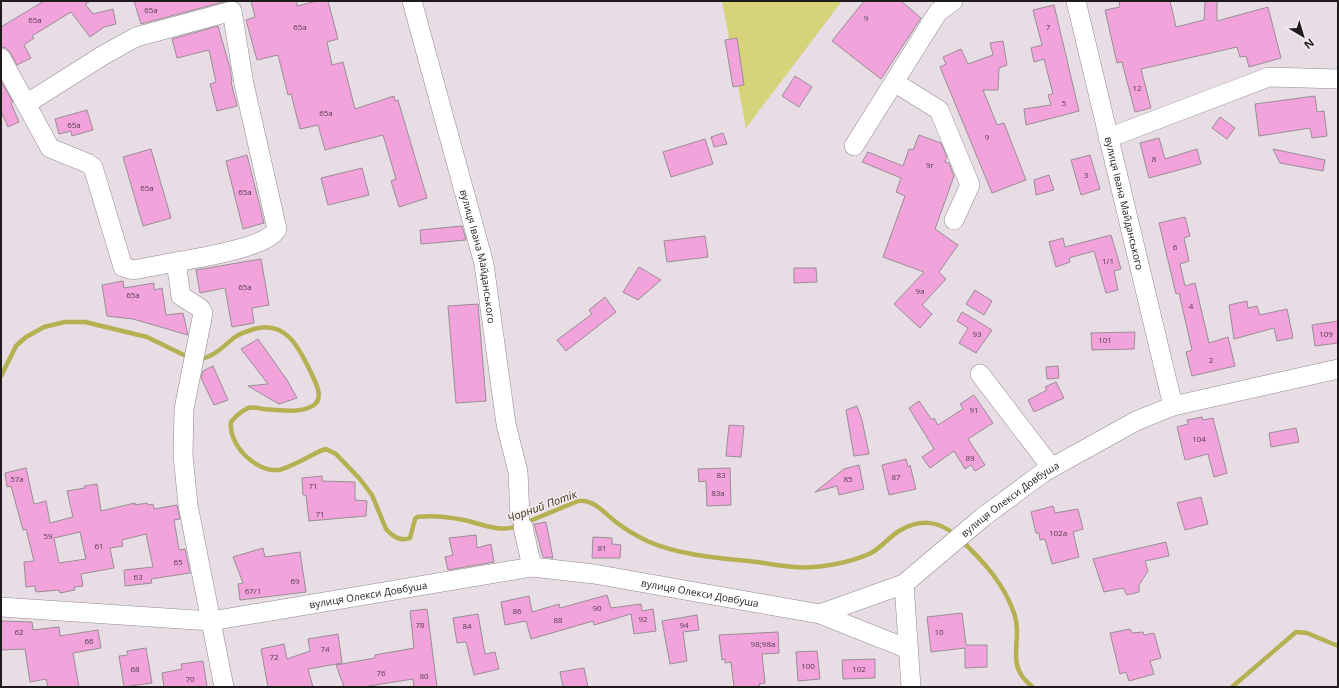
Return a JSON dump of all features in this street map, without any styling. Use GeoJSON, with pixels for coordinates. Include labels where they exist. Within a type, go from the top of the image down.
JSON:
{"type":"FeatureCollection","features":[{"type":"Feature","properties":{"kind":"street","name":"вулиця Івана Майданського"},"geometry":{"type":"LineString","coordinates":[[412,1],[484,264],[506,424],[519,478],[521,522],[532,567]]}},
{"type":"Feature","properties":{"kind":"street"},"geometry":{"type":"LineString","coordinates":[[854,146],[938,12],[953,1]]}},
{"type":"Feature","properties":{"kind":"street","name":"вулиця Івана Майданського"},"geometry":{"type":"LineString","coordinates":[[1076,1],[1173,406]]}},
{"type":"Feature","properties":{"kind":"street"},"geometry":{"type":"LineString","coordinates":[[1,58],[26,104],[50,148],[87,163],[93,167],[123,267],[133,270],[232,251],[270,236],[277,229],[244,84],[230,6],[136,37],[102,56],[26,104]]}},
{"type":"Feature","properties":{"kind":"street"},"geometry":{"type":"LineString","coordinates":[[1108,138],[1269,76],[1338,79]]}},
{"type":"Feature","properties":{"kind":"street"},"geometry":{"type":"LineString","coordinates":[[894,82],[939,110],[970,186],[954,220]]}},
{"type":"Feature","properties":{"kind":"street"},"geometry":{"type":"LineString","coordinates":[[176,262],[181,296],[200,308],[203,313],[191,368],[183,423],[184,480],[224,687]]}},
{"type":"Feature","properties":{"kind":"street","name":"вулиця Олекси Довбуша"},"geometry":{"type":"LineString","coordinates":[[1,607],[211,621],[532,567],[594,574],[820,614],[904,584],[1010,496],[1052,467],[1136,421],[1173,406],[1338,369]]}},
{"type":"Feature","properties":{"kind":"street"},"geometry":{"type":"LineString","coordinates":[[980,374],[1052,467]]}},
{"type":"Feature","properties":{"kind":"street"},"geometry":{"type":"LineString","coordinates":[[904,584],[911,687]]}},
{"type":"Feature","properties":{"kind":"street"},"geometry":{"type":"LineString","coordinates":[[820,614],[908,649]]}},
{"type":"Feature","properties":{"kind":"shaded area"},"geometry":{"type":"Polygon","coordinates":[[[722,1],[842,1],[746,128],[722,1]]]}},
{"type":"Feature","properties":{"kind":"building"},"geometry":{"type":"Polygon","coordinates":[[[44,1],[91,1],[85,4],[93,14],[113,9],[116,24],[104,27],[90,37],[71,12],[32,36],[34,38],[24,45],[31,58],[17,65],[10,52],[6,48],[1,47],[1,27],[44,1]]]}},
{"type":"Feature","properties":{"kind":"building"},"geometry":{"type":"Polygon","coordinates":[[[134,1],[227,1],[141,24],[134,1]]]}},
{"type":"Feature","properties":{"kind":"building"},"geometry":{"type":"Polygon","coordinates":[[[251,1],[297,1],[297,6],[317,1],[328,1],[338,39],[327,42],[332,65],[343,62],[355,109],[394,96],[395,101],[398,100],[427,198],[399,207],[391,181],[396,179],[383,135],[325,150],[318,125],[300,129],[291,94],[288,95],[278,55],[257,60],[246,20],[255,17],[251,1]]]}},
{"type":"Feature","properties":{"kind":"building"},"geometry":{"type":"Polygon","coordinates":[[[864,1],[901,1],[921,18],[881,79],[832,41],[864,1]]]}},
{"type":"Feature","properties":{"kind":"building"},"geometry":{"type":"Polygon","coordinates":[[[1119,1],[1170,1],[1176,27],[1204,20],[1205,2],[1217,1],[1217,21],[1268,7],[1281,58],[1249,67],[1246,56],[1240,57],[1237,47],[1141,69],[1151,108],[1135,112],[1122,62],[1117,63],[1105,10],[1120,7],[1119,1]]]}},
{"type":"Feature","properties":{"kind":"building"},"geometry":{"type":"Polygon","coordinates":[[[1054,5],[1079,111],[1026,125],[1024,109],[1051,105],[1048,95],[1053,94],[1044,59],[1034,62],[1031,48],[1042,45],[1033,10],[1054,5]]]}},
{"type":"Feature","properties":{"kind":"building"},"geometry":{"type":"Polygon","coordinates":[[[218,26],[230,68],[231,82],[237,106],[217,111],[210,84],[216,82],[209,50],[177,58],[172,39],[218,26]]]}},
{"type":"Feature","properties":{"kind":"building"},"geometry":{"type":"Polygon","coordinates":[[[737,38],[744,85],[733,87],[725,40],[737,38]]]}},
{"type":"Feature","properties":{"kind":"building"},"geometry":{"type":"Polygon","coordinates":[[[1003,41],[1007,65],[999,68],[998,90],[983,90],[997,125],[1004,123],[1026,180],[992,193],[940,67],[946,64],[943,57],[961,49],[968,64],[993,55],[990,43],[1003,41]]]}},
{"type":"Feature","properties":{"kind":"building"},"geometry":{"type":"Polygon","coordinates":[[[795,76],[812,87],[799,107],[782,96],[795,76]]]}},
{"type":"Feature","properties":{"kind":"building"},"geometry":{"type":"Polygon","coordinates":[[[1,81],[13,102],[11,103],[19,122],[8,127],[1,111],[1,81]]]}},
{"type":"Feature","properties":{"kind":"building"},"geometry":{"type":"Polygon","coordinates":[[[1315,96],[1317,112],[1324,111],[1327,136],[1312,138],[1310,128],[1259,136],[1255,104],[1315,96]]]}},
{"type":"Feature","properties":{"kind":"building"},"geometry":{"type":"Polygon","coordinates":[[[87,110],[93,130],[72,136],[71,131],[59,134],[55,119],[87,110]]]}},
{"type":"Feature","properties":{"kind":"building"},"geometry":{"type":"Polygon","coordinates":[[[1220,117],[1235,128],[1227,139],[1212,128],[1220,117]]]}},
{"type":"Feature","properties":{"kind":"building"},"geometry":{"type":"Polygon","coordinates":[[[723,133],[727,144],[714,147],[711,137],[723,133]]]}},
{"type":"Feature","properties":{"kind":"building"},"geometry":{"type":"Polygon","coordinates":[[[919,135],[941,143],[947,157],[945,162],[949,163],[954,176],[935,229],[958,245],[939,272],[946,279],[922,305],[932,314],[920,328],[894,304],[924,272],[883,257],[905,196],[896,192],[901,178],[862,162],[868,152],[903,166],[909,149],[913,150],[919,135]]]}},
{"type":"Feature","properties":{"kind":"building"},"geometry":{"type":"Polygon","coordinates":[[[1159,138],[1165,159],[1197,149],[1201,164],[1149,178],[1140,143],[1159,138]]]}},
{"type":"Feature","properties":{"kind":"building"},"geometry":{"type":"Polygon","coordinates":[[[705,139],[713,164],[671,177],[663,152],[705,139]]]}},
{"type":"Feature","properties":{"kind":"building"},"geometry":{"type":"Polygon","coordinates":[[[151,149],[171,218],[143,226],[123,157],[151,149]]]}},
{"type":"Feature","properties":{"kind":"building"},"geometry":{"type":"Polygon","coordinates":[[[1273,149],[1325,160],[1323,171],[1280,163],[1273,149]]]}},
{"type":"Feature","properties":{"kind":"building"},"geometry":{"type":"Polygon","coordinates":[[[247,155],[264,223],[243,229],[226,161],[247,155]]]}},
{"type":"Feature","properties":{"kind":"building"},"geometry":{"type":"Polygon","coordinates":[[[1090,155],[1100,189],[1081,195],[1071,160],[1090,155]]]}},
{"type":"Feature","properties":{"kind":"building"},"geometry":{"type":"Polygon","coordinates":[[[362,168],[369,195],[328,205],[321,178],[362,168]]]}},
{"type":"Feature","properties":{"kind":"building"},"geometry":{"type":"Polygon","coordinates":[[[1049,175],[1054,190],[1036,195],[1034,180],[1049,175]]]}},
{"type":"Feature","properties":{"kind":"building"},"geometry":{"type":"Polygon","coordinates":[[[1185,217],[1190,236],[1184,238],[1189,261],[1180,264],[1185,286],[1195,283],[1209,343],[1228,337],[1235,366],[1192,376],[1186,352],[1192,350],[1179,293],[1176,294],[1159,223],[1185,217]]]}},
{"type":"Feature","properties":{"kind":"building"},"geometry":{"type":"Polygon","coordinates":[[[462,226],[466,240],[421,244],[420,230],[462,226]]]}},
{"type":"Feature","properties":{"kind":"building"},"geometry":{"type":"Polygon","coordinates":[[[1111,235],[1121,269],[1114,271],[1118,290],[1106,293],[1094,251],[1069,258],[1070,262],[1056,267],[1049,242],[1063,238],[1065,247],[1111,235]]]}},
{"type":"Feature","properties":{"kind":"building"},"geometry":{"type":"Polygon","coordinates":[[[705,236],[708,257],[667,262],[664,241],[705,236]]]}},
{"type":"Feature","properties":{"kind":"building"},"geometry":{"type":"Polygon","coordinates":[[[261,259],[269,305],[252,308],[254,323],[232,327],[225,288],[200,293],[196,270],[261,259]]]}},
{"type":"Feature","properties":{"kind":"building"},"geometry":{"type":"Polygon","coordinates":[[[639,267],[661,280],[638,300],[623,292],[639,267]]]}},
{"type":"Feature","properties":{"kind":"building"},"geometry":{"type":"Polygon","coordinates":[[[794,268],[816,268],[817,282],[794,283],[794,268]]]}},
{"type":"Feature","properties":{"kind":"building"},"geometry":{"type":"Polygon","coordinates":[[[123,281],[124,288],[154,283],[154,290],[162,288],[166,315],[183,313],[188,335],[133,319],[107,316],[102,285],[123,281]]]}},
{"type":"Feature","properties":{"kind":"building"},"geometry":{"type":"Polygon","coordinates":[[[975,290],[992,301],[984,315],[966,304],[975,290]]]}},
{"type":"Feature","properties":{"kind":"building"},"geometry":{"type":"Polygon","coordinates":[[[605,297],[616,312],[566,351],[557,340],[592,314],[589,310],[605,297]]]}},
{"type":"Feature","properties":{"kind":"building"},"geometry":{"type":"Polygon","coordinates":[[[1247,301],[1248,308],[1257,306],[1260,315],[1287,309],[1293,338],[1277,341],[1274,328],[1234,339],[1229,305],[1247,301]]]}},
{"type":"Feature","properties":{"kind":"building"},"geometry":{"type":"Polygon","coordinates":[[[478,304],[486,401],[456,403],[448,306],[478,304]]]}},
{"type":"Feature","properties":{"kind":"building"},"geometry":{"type":"Polygon","coordinates":[[[962,312],[992,330],[976,353],[959,343],[968,328],[957,321],[962,312]]]}},
{"type":"Feature","properties":{"kind":"building"},"geometry":{"type":"Polygon","coordinates":[[[1338,321],[1338,343],[1315,346],[1312,325],[1338,321]]]}},
{"type":"Feature","properties":{"kind":"building"},"geometry":{"type":"Polygon","coordinates":[[[1135,332],[1134,349],[1092,350],[1091,333],[1135,332]]]}},
{"type":"Feature","properties":{"kind":"building"},"geometry":{"type":"Polygon","coordinates":[[[258,339],[287,380],[297,398],[279,404],[248,386],[268,384],[241,349],[258,339]]]}},
{"type":"Feature","properties":{"kind":"building"},"geometry":{"type":"Polygon","coordinates":[[[213,366],[228,400],[214,405],[201,378],[203,371],[213,366]]]}},
{"type":"Feature","properties":{"kind":"building"},"geometry":{"type":"Polygon","coordinates":[[[1058,366],[1059,378],[1047,379],[1046,367],[1058,366]]]}},
{"type":"Feature","properties":{"kind":"building"},"geometry":{"type":"Polygon","coordinates":[[[1056,382],[1064,398],[1034,412],[1028,400],[1047,390],[1045,387],[1056,382]]]}},
{"type":"Feature","properties":{"kind":"building"},"geometry":{"type":"Polygon","coordinates":[[[974,395],[993,423],[968,439],[985,465],[975,471],[971,465],[965,469],[954,451],[930,468],[922,457],[934,449],[909,408],[919,401],[932,420],[934,418],[938,425],[963,409],[960,404],[974,395]]]}},
{"type":"Feature","properties":{"kind":"building"},"geometry":{"type":"Polygon","coordinates":[[[857,406],[862,420],[869,454],[854,456],[846,410],[857,406]]]}},
{"type":"Feature","properties":{"kind":"building"},"geometry":{"type":"Polygon","coordinates":[[[1202,417],[1203,420],[1213,418],[1227,473],[1214,477],[1208,454],[1185,460],[1177,427],[1188,424],[1187,420],[1202,417]]]}},
{"type":"Feature","properties":{"kind":"building"},"geometry":{"type":"Polygon","coordinates":[[[729,425],[744,426],[741,457],[726,456],[729,425]]]}},
{"type":"Feature","properties":{"kind":"building"},"geometry":{"type":"Polygon","coordinates":[[[1296,428],[1299,442],[1271,447],[1269,433],[1296,428]]]}},
{"type":"Feature","properties":{"kind":"building"},"geometry":{"type":"Polygon","coordinates":[[[906,459],[908,467],[910,465],[916,489],[889,495],[882,465],[906,459]]]}},
{"type":"Feature","properties":{"kind":"building"},"geometry":{"type":"Polygon","coordinates":[[[859,465],[864,489],[839,495],[837,486],[815,492],[844,469],[859,465]]]}},
{"type":"Feature","properties":{"kind":"building"},"geometry":{"type":"Polygon","coordinates":[[[26,468],[34,504],[46,501],[50,523],[73,517],[67,491],[97,484],[101,511],[135,503],[135,505],[147,503],[148,505],[153,504],[154,509],[177,505],[180,519],[174,520],[179,550],[185,549],[190,573],[151,579],[152,583],[125,586],[124,570],[153,567],[146,534],[122,540],[123,546],[110,548],[114,568],[81,574],[83,586],[74,587],[75,590],[60,593],[59,590],[36,592],[35,586],[26,587],[24,562],[34,561],[26,529],[23,530],[11,486],[7,487],[5,473],[26,468]],[[80,532],[54,538],[59,563],[86,559],[80,532]]]}},
{"type":"Feature","properties":{"kind":"building"},"geometry":{"type":"Polygon","coordinates":[[[730,468],[731,505],[707,506],[706,481],[699,482],[698,469],[730,468]]]}},
{"type":"Feature","properties":{"kind":"building"},"geometry":{"type":"Polygon","coordinates":[[[322,476],[322,481],[355,482],[355,500],[367,501],[366,516],[309,521],[306,495],[303,495],[302,478],[322,476]]]}},
{"type":"Feature","properties":{"kind":"building"},"geometry":{"type":"Polygon","coordinates":[[[1201,497],[1208,524],[1185,530],[1177,503],[1201,497]]]}},
{"type":"Feature","properties":{"kind":"building"},"geometry":{"type":"Polygon","coordinates":[[[1053,506],[1055,513],[1078,509],[1083,529],[1073,532],[1079,557],[1052,564],[1045,539],[1040,540],[1039,533],[1036,533],[1031,512],[1053,506]]]}},
{"type":"Feature","properties":{"kind":"building"},"geometry":{"type":"Polygon","coordinates":[[[546,522],[553,558],[543,557],[534,524],[546,522]]]}},
{"type":"Feature","properties":{"kind":"building"},"geometry":{"type":"Polygon","coordinates":[[[476,535],[477,548],[491,544],[494,562],[448,570],[445,557],[453,555],[449,538],[476,535]]]}},
{"type":"Feature","properties":{"kind":"building"},"geometry":{"type":"Polygon","coordinates":[[[593,537],[612,538],[612,544],[621,545],[620,558],[592,558],[593,537]]]}},
{"type":"Feature","properties":{"kind":"building"},"geometry":{"type":"Polygon","coordinates":[[[1166,542],[1169,556],[1145,561],[1148,571],[1139,585],[1139,592],[1127,595],[1123,588],[1104,592],[1093,559],[1166,542]]]}},
{"type":"Feature","properties":{"kind":"building"},"geometry":{"type":"Polygon","coordinates":[[[263,548],[265,557],[300,552],[306,592],[240,600],[238,584],[243,583],[233,557],[263,548]]]}},
{"type":"Feature","properties":{"kind":"building"},"geometry":{"type":"Polygon","coordinates":[[[607,595],[611,608],[641,604],[642,611],[653,609],[656,631],[634,634],[631,614],[594,625],[593,621],[531,639],[526,621],[505,625],[501,602],[529,596],[532,612],[559,604],[560,608],[607,595]]]}},
{"type":"Feature","properties":{"kind":"building"},"geometry":{"type":"Polygon","coordinates":[[[427,609],[437,687],[414,687],[413,679],[363,687],[344,687],[336,665],[375,658],[375,655],[414,648],[410,611],[427,609]]]}},
{"type":"Feature","properties":{"kind":"building"},"geometry":{"type":"Polygon","coordinates":[[[962,613],[966,645],[987,645],[987,667],[965,668],[965,648],[931,652],[927,617],[962,613]]]}},
{"type":"Feature","properties":{"kind":"building"},"geometry":{"type":"Polygon","coordinates":[[[478,614],[485,654],[495,652],[499,669],[474,675],[466,642],[457,643],[453,618],[478,614]]]}},
{"type":"Feature","properties":{"kind":"building"},"geometry":{"type":"Polygon","coordinates":[[[697,615],[699,630],[683,632],[687,661],[670,664],[662,621],[697,615]]]}},
{"type":"Feature","properties":{"kind":"building"},"geometry":{"type":"Polygon","coordinates":[[[1,621],[32,622],[33,630],[59,627],[60,636],[98,630],[101,648],[73,653],[79,687],[48,687],[46,679],[30,682],[25,649],[1,650],[1,621]]]}},
{"type":"Feature","properties":{"kind":"building"},"geometry":{"type":"Polygon","coordinates":[[[1130,629],[1132,633],[1143,632],[1144,635],[1154,633],[1161,658],[1150,661],[1154,674],[1129,681],[1126,672],[1120,674],[1110,633],[1130,629]]]}},
{"type":"Feature","properties":{"kind":"building"},"geometry":{"type":"Polygon","coordinates":[[[778,632],[779,653],[762,654],[765,683],[759,684],[760,687],[734,687],[731,662],[725,663],[725,659],[722,660],[719,635],[778,632]]]}},
{"type":"Feature","properties":{"kind":"building"},"geometry":{"type":"Polygon","coordinates":[[[338,634],[342,663],[308,669],[313,687],[268,687],[261,649],[284,644],[287,659],[310,651],[308,639],[338,634]]]}},
{"type":"Feature","properties":{"kind":"building"},"geometry":{"type":"Polygon","coordinates":[[[146,648],[152,683],[124,687],[119,656],[128,655],[127,651],[146,648]]]}},
{"type":"Feature","properties":{"kind":"building"},"geometry":{"type":"Polygon","coordinates":[[[817,651],[820,679],[798,681],[796,652],[817,651]]]}},
{"type":"Feature","properties":{"kind":"building"},"geometry":{"type":"Polygon","coordinates":[[[875,659],[875,678],[843,679],[842,660],[875,659]]]}},
{"type":"Feature","properties":{"kind":"building"},"geometry":{"type":"Polygon","coordinates":[[[203,661],[207,687],[164,687],[162,673],[182,669],[181,664],[203,661]]]}},
{"type":"Feature","properties":{"kind":"building"},"geometry":{"type":"Polygon","coordinates":[[[584,668],[588,687],[563,687],[560,672],[584,668]]]}},
{"type":"Feature","properties":{"kind":"waterway","name":"Чорний Потік"},"geometry":{"type":"LineString","coordinates":[[1,376],[16,346],[26,337],[44,327],[65,322],[85,322],[147,337],[190,358]]}},
{"type":"Feature","properties":{"kind":"waterway","name":"Чорний Потік"},"geometry":{"type":"LineString","coordinates":[[199,359],[214,354],[235,337],[254,329],[266,327],[276,329],[284,333],[292,340],[304,358],[315,380],[319,395],[317,402],[309,408],[303,410],[282,411],[248,408],[231,422],[231,430],[238,447],[252,461],[269,469],[278,470],[286,468],[326,449],[336,454],[359,478],[372,495],[386,529],[396,538],[410,538],[415,519],[423,516],[452,518],[504,529],[518,526]]}},
{"type":"Feature","properties":{"kind":"waterway","name":"Чорний Потік"},"geometry":{"type":"LineString","coordinates":[[525,523],[578,501],[584,501],[594,504],[616,522],[647,541],[673,550],[715,558],[802,567],[833,564],[863,557],[875,551],[899,531],[914,524],[935,524],[942,526],[955,535]]}},
{"type":"Feature","properties":{"kind":"waterway","name":"Чорний Потік"},"geometry":{"type":"LineString","coordinates":[[962,541],[992,574],[1005,592],[1010,602],[1016,623],[1016,661],[1024,679],[1033,687]]}},
{"type":"Feature","properties":{"kind":"waterway","name":"Чорний Потік"},"geometry":{"type":"LineString","coordinates":[[1232,687],[1296,632],[1307,633],[1338,646]]}}]}
